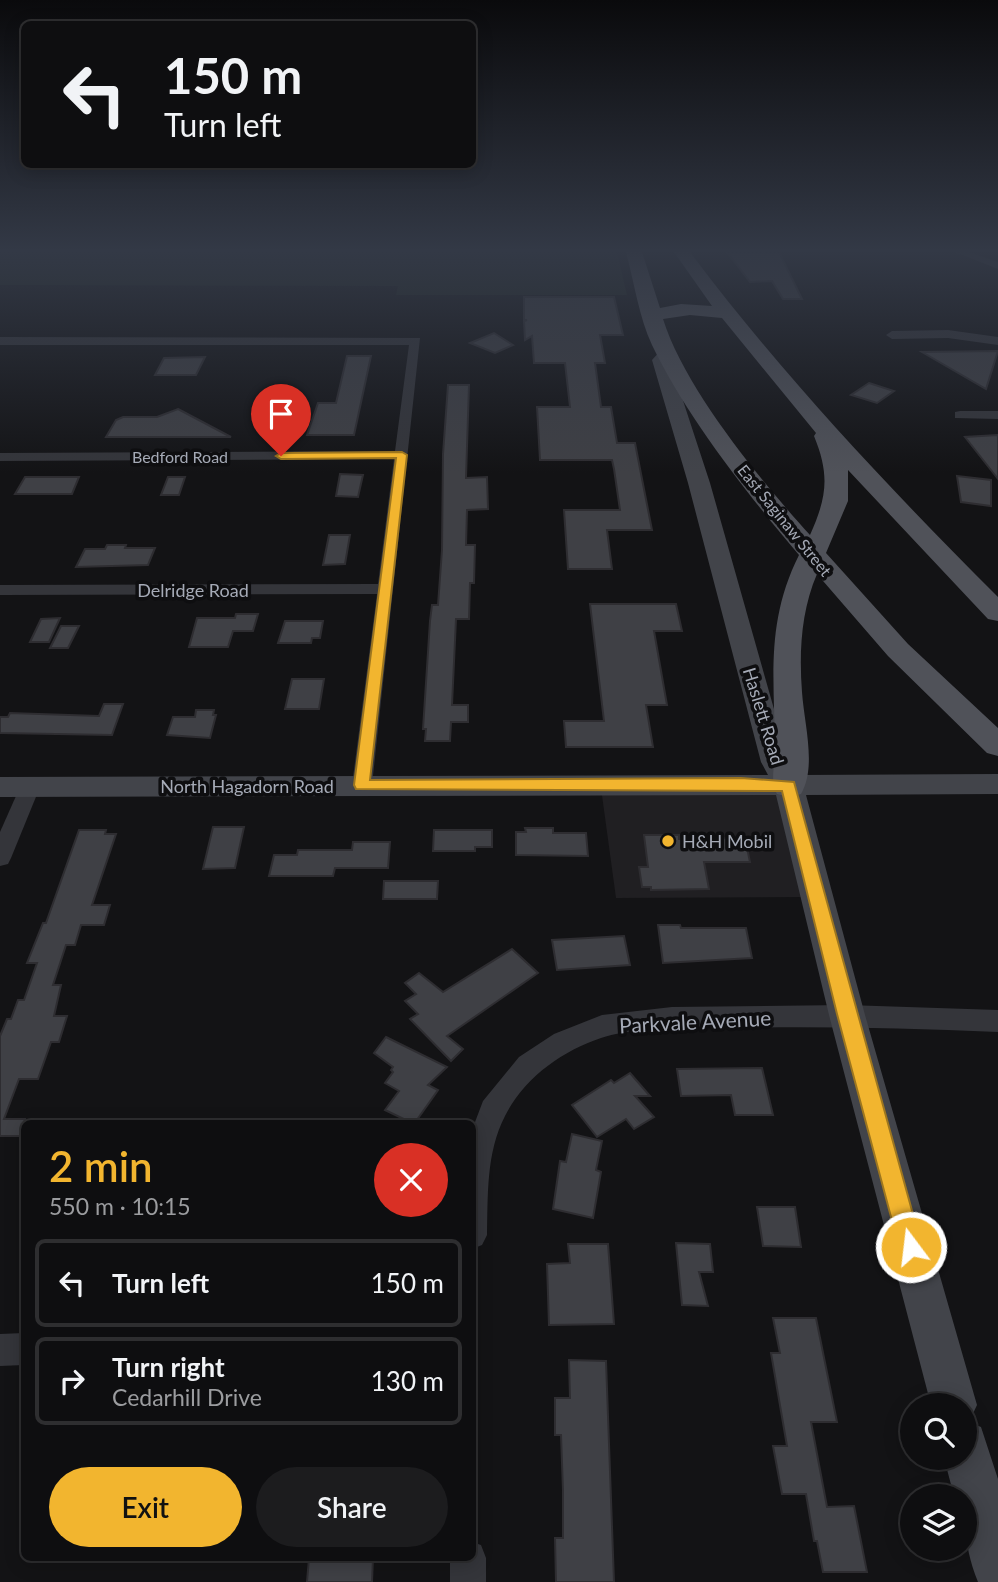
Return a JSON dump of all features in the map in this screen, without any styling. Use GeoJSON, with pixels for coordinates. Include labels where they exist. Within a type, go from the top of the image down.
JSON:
{"type":"FeatureCollection","features":[{"type":"Feature","properties":{"kind":"main road","name":"East Saginaw Street"},"geometry":{"type":"LineString","coordinates":[[656,326],[667,354],[726,446],[764,499],[898,650],[998,746]]}},
{"type":"Feature","properties":{"kind":"main road"},"geometry":{"type":"LineString","coordinates":[[738,326],[815,419],[921,535],[998,613]]}},
{"type":"Feature","properties":{"kind":"main road","name":"Haslett Road"},"geometry":{"type":"LineString","coordinates":[[667,354],[661,360],[699,483],[775,762],[789,786],[847,1014],[951,1393]]}},
{"type":"Feature","properties":{"kind":"main road"},"geometry":{"type":"LineString","coordinates":[[789,786],[794,761],[787,691],[788,644],[794,601],[812,555],[833,513],[839,479],[829,444],[815,419]]}},
{"type":"Feature","properties":{"kind":"main road","name":"North Hagadorn Road"},"geometry":{"type":"LineString","coordinates":[[0,787],[998,784]]}},
{"type":"Feature","properties":{"kind":"main road"},"geometry":{"type":"LineString","coordinates":[[971,1470],[998,1568]]}},
{"type":"Feature","properties":{"kind":"street"},"geometry":{"type":"LineString","coordinates":[[892,335],[948,334],[998,341]]}},
{"type":"Feature","properties":{"kind":"street"},"geometry":{"type":"LineString","coordinates":[[0,341],[416,341],[362,785]]}},
{"type":"Feature","properties":{"kind":"street"},"geometry":{"type":"LineString","coordinates":[[960,415],[998,415]]}},
{"type":"Feature","properties":{"kind":"street","name":"Bedford Road"},"geometry":{"type":"LineString","coordinates":[[0,457],[402,455]]}},
{"type":"Feature","properties":{"kind":"street","name":"Delridge Road"},"geometry":{"type":"LineString","coordinates":[[0,590],[386,589]]}},
{"type":"Feature","properties":{"kind":"street"},"geometry":{"type":"LineString","coordinates":[[0,858],[30,787]]}},
{"type":"Feature","properties":{"kind":"street","name":"Parkvale Avenue"},"geometry":{"type":"LineString","coordinates":[[476,1161],[493,1110],[528,1065],[564,1042],[602,1026],[672,1018],[847,1014],[998,1021]]}},
{"type":"Feature","properties":{"kind":"street"},"geometry":{"type":"LineString","coordinates":[[0,1350],[21,1349]]}},
{"type":"Feature","properties":{"kind":"street"},"geometry":{"type":"LineString","coordinates":[[468,1561],[468,1582]]}},
{"type":"Feature","properties":{"kind":"shaded area"},"geometry":{"type":"Polygon","coordinates":[[[601,788],[777,788],[808,897],[616,898],[601,788]]]}},
{"type":"Feature","properties":{"kind":"building"},"geometry":{"type":"Polygon","coordinates":[[[524,326],[621,326],[623,335],[600,335],[605,363],[595,363],[601,407],[611,407],[617,443],[635,443],[652,530],[607,530],[612,569],[568,569],[564,510],[620,510],[614,469],[612,460],[540,460],[537,407],[570,407],[565,363],[534,363],[532,336],[525,340],[524,326]]]}},
{"type":"Feature","properties":{"kind":"building"},"geometry":{"type":"Polygon","coordinates":[[[494,333],[513,345],[495,353],[470,343],[494,333]]]}},
{"type":"Feature","properties":{"kind":"building"},"geometry":{"type":"Polygon","coordinates":[[[998,351],[986,389],[922,352],[998,351]]]}},
{"type":"Feature","properties":{"kind":"building"},"geometry":{"type":"Polygon","coordinates":[[[347,356],[371,356],[354,435],[307,435],[318,403],[336,403],[347,356]]]}},
{"type":"Feature","properties":{"kind":"building"},"geometry":{"type":"Polygon","coordinates":[[[205,357],[196,375],[155,375],[164,358],[205,357]]]}},
{"type":"Feature","properties":{"kind":"building"},"geometry":{"type":"Polygon","coordinates":[[[869,383],[894,391],[877,403],[851,395],[869,383]]]}},
{"type":"Feature","properties":{"kind":"building"},"geometry":{"type":"Polygon","coordinates":[[[448,385],[469,385],[466,478],[487,477],[488,509],[467,510],[466,545],[475,545],[474,583],[470,583],[469,619],[456,619],[452,705],[468,705],[468,722],[451,722],[450,741],[425,741],[426,729],[423,729],[430,621],[432,605],[438,605],[442,550],[443,454],[448,385]]]}},
{"type":"Feature","properties":{"kind":"building"},"geometry":{"type":"Polygon","coordinates":[[[178,409],[231,437],[106,437],[116,420],[123,417],[157,417],[178,409]]]}},
{"type":"Feature","properties":{"kind":"building"},"geometry":{"type":"Polygon","coordinates":[[[998,435],[998,479],[965,437],[998,435]]]}},
{"type":"Feature","properties":{"kind":"building"},"geometry":{"type":"Polygon","coordinates":[[[340,474],[363,475],[358,497],[336,496],[340,474]]]}},
{"type":"Feature","properties":{"kind":"building"},"geometry":{"type":"Polygon","coordinates":[[[957,476],[991,480],[991,506],[961,502],[957,476]]]}},
{"type":"Feature","properties":{"kind":"building"},"geometry":{"type":"Polygon","coordinates":[[[25,477],[79,477],[72,494],[15,494],[25,477]]]}},
{"type":"Feature","properties":{"kind":"building"},"geometry":{"type":"Polygon","coordinates":[[[168,477],[185,477],[179,495],[161,495],[168,477]]]}},
{"type":"Feature","properties":{"kind":"building"},"geometry":{"type":"Polygon","coordinates":[[[329,535],[350,535],[345,564],[323,565],[329,535]]]}},
{"type":"Feature","properties":{"kind":"building"},"geometry":{"type":"Polygon","coordinates":[[[107,545],[155,548],[148,565],[76,567],[85,549],[105,549],[107,545]]]}},
{"type":"Feature","properties":{"kind":"building"},"geometry":{"type":"Polygon","coordinates":[[[590,604],[676,604],[682,631],[654,631],[667,705],[646,705],[653,747],[566,747],[564,721],[604,721],[590,604]]]}},
{"type":"Feature","properties":{"kind":"building"},"geometry":{"type":"Polygon","coordinates":[[[236,614],[258,614],[253,631],[233,631],[228,647],[189,647],[197,618],[235,618],[236,614]]]}},
{"type":"Feature","properties":{"kind":"building"},"geometry":{"type":"Polygon","coordinates":[[[60,618],[49,642],[30,642],[41,619],[60,618]]]}},
{"type":"Feature","properties":{"kind":"building"},"geometry":{"type":"Polygon","coordinates":[[[285,621],[323,621],[320,638],[312,638],[311,643],[278,643],[285,621]]]}},
{"type":"Feature","properties":{"kind":"building"},"geometry":{"type":"Polygon","coordinates":[[[61,626],[79,626],[68,648],[50,648],[61,626]]]}},
{"type":"Feature","properties":{"kind":"building"},"geometry":{"type":"Polygon","coordinates":[[[292,679],[324,679],[319,709],[285,709],[292,679]]]}},
{"type":"Feature","properties":{"kind":"building"},"geometry":{"type":"Polygon","coordinates":[[[104,704],[123,704],[112,735],[0,733],[0,717],[8,717],[10,713],[99,716],[104,704]]]}},
{"type":"Feature","properties":{"kind":"building"},"geometry":{"type":"Polygon","coordinates":[[[196,710],[214,710],[213,715],[216,715],[210,738],[167,735],[173,717],[195,717],[196,710]]]}},
{"type":"Feature","properties":{"kind":"building"},"geometry":{"type":"Polygon","coordinates":[[[213,827],[244,827],[235,868],[203,869],[213,827]]]}},
{"type":"Feature","properties":{"kind":"building"},"geometry":{"type":"Polygon","coordinates":[[[525,828],[553,828],[553,833],[586,833],[588,856],[516,855],[516,832],[526,832],[525,828]]]}},
{"type":"Feature","properties":{"kind":"building"},"geometry":{"type":"Polygon","coordinates":[[[79,830],[106,830],[105,834],[116,834],[92,905],[110,905],[104,925],[81,925],[75,945],[66,945],[53,985],[61,985],[54,1016],[67,1016],[59,1042],[51,1042],[38,1079],[19,1079],[4,1119],[25,1119],[21,1120],[20,1136],[0,1136],[0,1036],[7,1019],[11,1019],[18,1000],[24,1000],[37,963],[27,963],[43,923],[46,923],[79,830]]]}},
{"type":"Feature","properties":{"kind":"building"},"geometry":{"type":"Polygon","coordinates":[[[434,830],[492,830],[492,847],[475,847],[475,851],[433,851],[434,830]]]}},
{"type":"Feature","properties":{"kind":"building"},"geometry":{"type":"Polygon","coordinates":[[[644,835],[679,835],[679,839],[745,838],[750,862],[704,862],[709,889],[651,890],[651,887],[642,887],[639,867],[648,867],[644,835]]]}},
{"type":"Feature","properties":{"kind":"building"},"geometry":{"type":"Polygon","coordinates":[[[353,842],[390,842],[388,868],[335,868],[333,876],[269,876],[274,855],[297,855],[298,850],[352,850],[353,842]]]}},
{"type":"Feature","properties":{"kind":"building"},"geometry":{"type":"Polygon","coordinates":[[[384,881],[438,881],[437,899],[383,899],[384,881]]]}},
{"type":"Feature","properties":{"kind":"building"},"geometry":{"type":"Polygon","coordinates":[[[658,925],[680,925],[681,928],[746,928],[752,958],[663,963],[658,925]]]}},
{"type":"Feature","properties":{"kind":"building"},"geometry":{"type":"Polygon","coordinates":[[[624,936],[630,965],[557,970],[552,940],[624,936]]]}},
{"type":"Feature","properties":{"kind":"building"},"geometry":{"type":"Polygon","coordinates":[[[512,949],[538,973],[447,1036],[463,1049],[451,1061],[410,1019],[418,1014],[405,1001],[416,994],[405,983],[419,973],[443,992],[512,949]]]}},
{"type":"Feature","properties":{"kind":"building"},"geometry":{"type":"Polygon","coordinates":[[[386,1037],[447,1067],[428,1085],[438,1090],[417,1120],[406,1120],[385,1110],[399,1091],[385,1083],[393,1072],[393,1067],[374,1053],[386,1037]]]}},
{"type":"Feature","properties":{"kind":"building"},"geometry":{"type":"Polygon","coordinates":[[[762,1068],[773,1115],[735,1115],[731,1095],[681,1096],[677,1069],[762,1068]]]}},
{"type":"Feature","properties":{"kind":"building"},"geometry":{"type":"Polygon","coordinates":[[[630,1073],[650,1096],[635,1096],[654,1117],[634,1129],[626,1119],[597,1137],[572,1105],[611,1080],[614,1083],[630,1073]]]}},
{"type":"Feature","properties":{"kind":"building"},"geometry":{"type":"Polygon","coordinates":[[[572,1134],[602,1141],[596,1170],[601,1172],[593,1218],[553,1209],[560,1161],[566,1162],[572,1134]]]}},
{"type":"Feature","properties":{"kind":"building"},"geometry":{"type":"Polygon","coordinates":[[[757,1207],[795,1207],[801,1247],[763,1246],[757,1207]]]}},
{"type":"Feature","properties":{"kind":"building"},"geometry":{"type":"Polygon","coordinates":[[[676,1243],[710,1244],[713,1272],[699,1272],[708,1306],[682,1305],[676,1243]]]}},
{"type":"Feature","properties":{"kind":"building"},"geometry":{"type":"Polygon","coordinates":[[[568,1244],[608,1244],[614,1324],[549,1325],[547,1264],[570,1263],[568,1244]]]}},
{"type":"Feature","properties":{"kind":"building"},"geometry":{"type":"Polygon","coordinates":[[[773,1318],[816,1318],[837,1422],[811,1422],[827,1507],[854,1506],[867,1572],[823,1572],[817,1541],[814,1541],[806,1494],[782,1494],[773,1446],[787,1446],[771,1353],[780,1353],[773,1318]]]}},
{"type":"Feature","properties":{"kind":"building"},"geometry":{"type":"Polygon","coordinates":[[[569,1360],[606,1361],[614,1582],[556,1582],[555,1538],[563,1538],[563,1491],[561,1435],[555,1435],[555,1398],[570,1398],[569,1360]]]}},
{"type":"Feature","properties":{"kind":"building"},"geometry":{"type":"Polygon","coordinates":[[[309,1561],[373,1561],[372,1582],[307,1582],[309,1561]]]}},
{"type":"Feature","properties":{"kind":"place","name":"H&H Mobil"},"geometry":{"type":"Point","coordinates":[668,841]}},
{"type":"Feature","properties":{"kind":"route"},"geometry":{"type":"LineString","coordinates":[[281,456],[402,455],[362,785],[789,786],[847,1014],[911,1247]]}}]}
